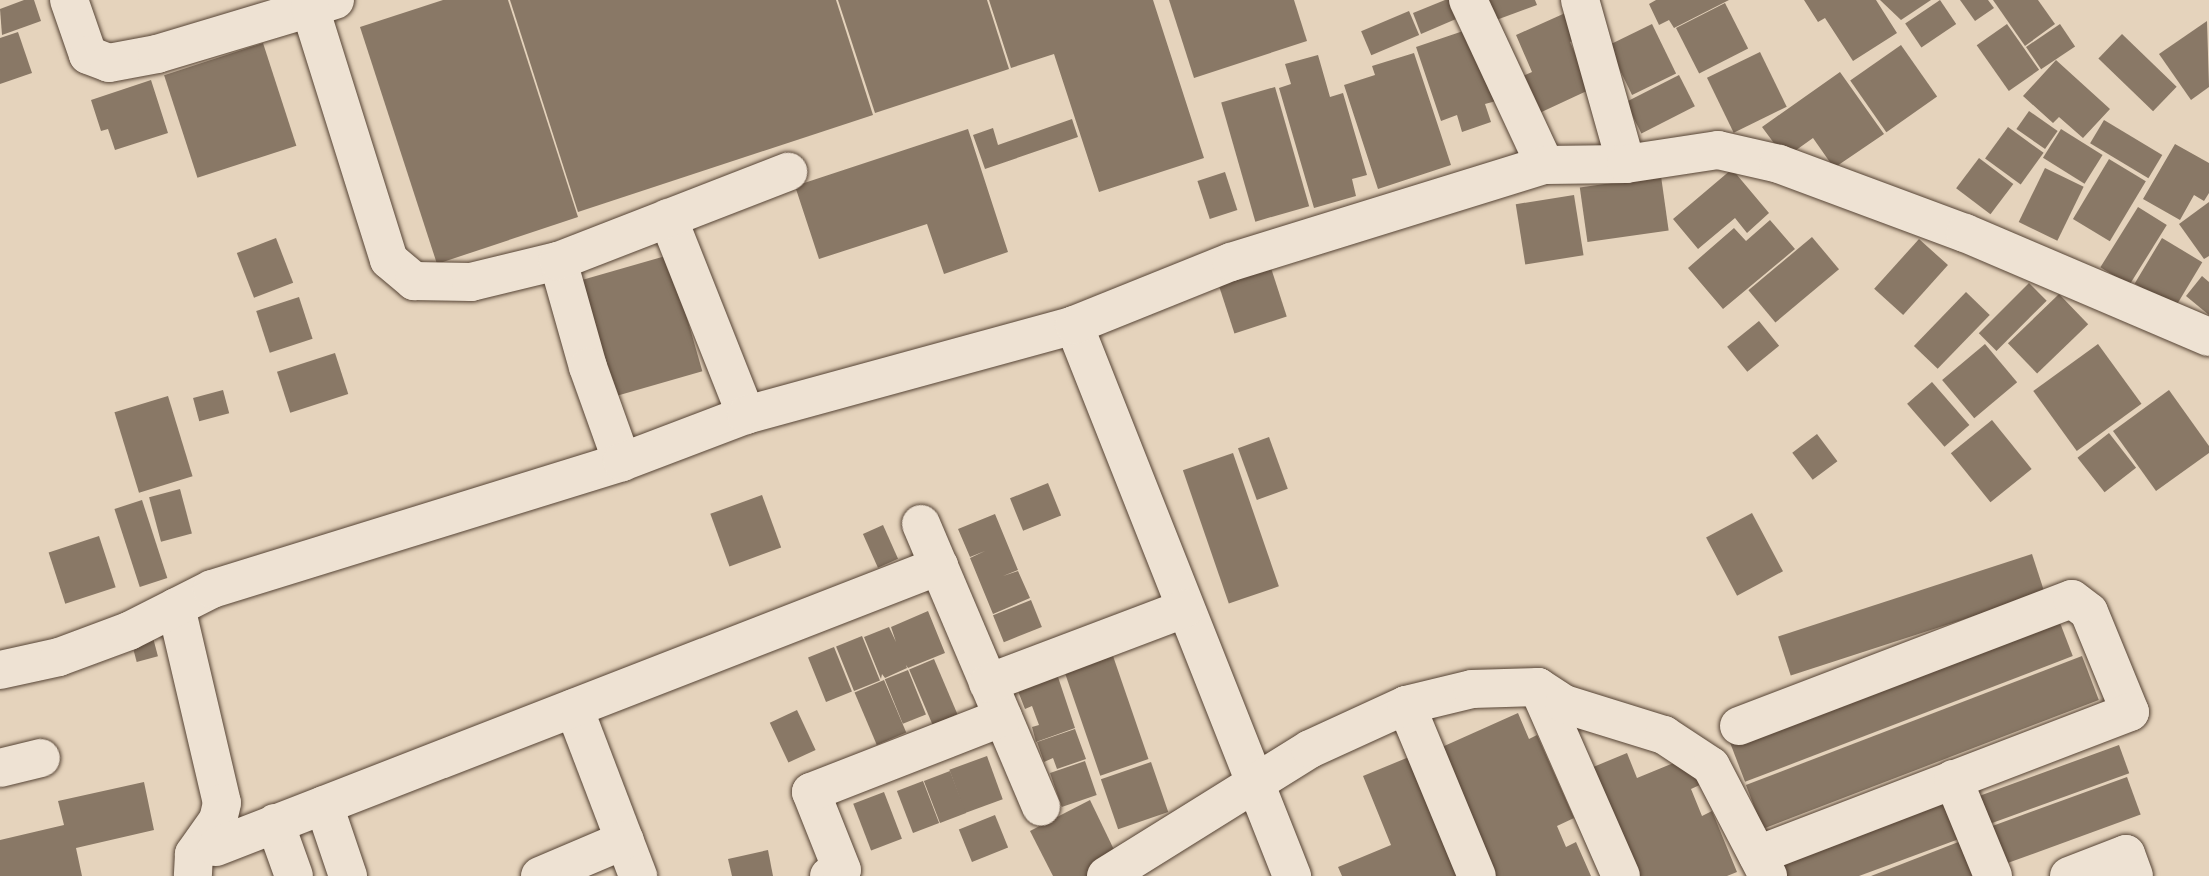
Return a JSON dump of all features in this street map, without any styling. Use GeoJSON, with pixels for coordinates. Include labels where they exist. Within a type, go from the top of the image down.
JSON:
{"type":"FeatureCollection","features":[{"type":"Feature","properties":{"kind":"street"},"geometry":{"type":"LineString","coordinates":[[69,0],[88,55],[109,62],[157,54],[323,4],[389,260],[414,281],[471,282],[558,261],[788,172]]}},
{"type":"Feature","properties":{"kind":"street"},"geometry":{"type":"LineString","coordinates":[[1468,0],[1545,165]]}},
{"type":"Feature","properties":{"kind":"street"},"geometry":{"type":"LineString","coordinates":[[1580,0],[1626,164]]}},
{"type":"Feature","properties":{"kind":"street"},"geometry":{"type":"LineString","coordinates":[[0,670],[59,657],[129,631],[212,589],[622,463],[746,415],[1074,325],[1231,262],[1545,165],[1626,164],[1718,150],[1779,164],[1965,233],[2209,337]]}},
{"type":"Feature","properties":{"kind":"street"},"geometry":{"type":"LineString","coordinates":[[668,218],[746,415]]}},
{"type":"Feature","properties":{"kind":"street"},"geometry":{"type":"LineString","coordinates":[[558,261],[588,367],[622,463]]}},
{"type":"Feature","properties":{"kind":"street"},"geometry":{"type":"LineString","coordinates":[[1074,325],[1252,784],[1292,876]]}},
{"type":"Feature","properties":{"kind":"street"},"geometry":{"type":"LineString","coordinates":[[921,524],[1041,807]]}},
{"type":"Feature","properties":{"kind":"street"},"geometry":{"type":"LineString","coordinates":[[176,607],[222,803],[218,820],[194,854],[204,861],[275,823],[939,566]]}},
{"type":"Feature","properties":{"kind":"street"},"geometry":{"type":"LineString","coordinates":[[1106,876],[1310,749],[1406,705],[1472,689],[1538,687],[1564,705],[1664,735],[1688,748],[1711,766],[1763,866],[1953,779],[2130,712],[2089,612],[2072,599],[1739,726]]}},
{"type":"Feature","properties":{"kind":"street"},"geometry":{"type":"LineString","coordinates":[[988,683],[1184,609]]}},
{"type":"Feature","properties":{"kind":"street"},"geometry":{"type":"LineString","coordinates":[[1538,687],[1621,876]]}},
{"type":"Feature","properties":{"kind":"street"},"geometry":{"type":"LineString","coordinates":[[1406,705],[1477,876]]}},
{"type":"Feature","properties":{"kind":"street"},"geometry":{"type":"LineString","coordinates":[[574,708],[638,876]]}},
{"type":"Feature","properties":{"kind":"street"},"geometry":{"type":"LineString","coordinates":[[829,876],[842,870],[811,792],[1003,718]]}},
{"type":"Feature","properties":{"kind":"street"},"geometry":{"type":"LineString","coordinates":[[0,768],[41,758]]}},
{"type":"Feature","properties":{"kind":"street"},"geometry":{"type":"LineString","coordinates":[[1953,779],[1993,876]]}},
{"type":"Feature","properties":{"kind":"street"},"geometry":{"type":"LineString","coordinates":[[324,805],[348,876]]}},
{"type":"Feature","properties":{"kind":"street"},"geometry":{"type":"LineString","coordinates":[[275,823],[294,876]]}},
{"type":"Feature","properties":{"kind":"street"},"geometry":{"type":"LineString","coordinates":[[540,876],[625,840]]}},
{"type":"Feature","properties":{"kind":"street"},"geometry":{"type":"LineString","coordinates":[[2069,876],[2126,854],[2134,876]]}},
{"type":"Feature","properties":{"kind":"building"},"geometry":{"type":"Polygon","coordinates":[[[24,0],[34,0],[41,21],[2,35],[0,9],[24,0]]]}},
{"type":"Feature","properties":{"kind":"building"},"geometry":{"type":"Polygon","coordinates":[[[443,0],[508,0],[578,217],[437,264],[360,27],[443,0]]]}},
{"type":"Feature","properties":{"kind":"building"},"geometry":{"type":"Polygon","coordinates":[[[510,0],[836,0],[873,115],[578,212],[510,0]]]}},
{"type":"Feature","properties":{"kind":"building"},"geometry":{"type":"Polygon","coordinates":[[[838,0],[987,0],[1009,69],[875,113],[838,0]]]}},
{"type":"Feature","properties":{"kind":"building"},"geometry":{"type":"Polygon","coordinates":[[[989,0],[1153,0],[1204,158],[1099,192],[1054,54],[1011,68],[989,0]]]}},
{"type":"Feature","properties":{"kind":"building"},"geometry":{"type":"Polygon","coordinates":[[[1169,0],[1294,0],[1307,41],[1194,78],[1169,0]]]}},
{"type":"Feature","properties":{"kind":"building"},"geometry":{"type":"Polygon","coordinates":[[[1445,0],[1457,0],[1463,16],[1421,34],[1413,13],[1445,0]]]}},
{"type":"Feature","properties":{"kind":"building"},"geometry":{"type":"Polygon","coordinates":[[[1471,0],[1535,0],[1537,5],[1480,26],[1471,0]]]}},
{"type":"Feature","properties":{"kind":"building"},"geometry":{"type":"Polygon","coordinates":[[[1656,0],[1729,0],[1674,28],[1669,20],[1659,25],[1649,4],[1656,0]]]}},
{"type":"Feature","properties":{"kind":"building"},"geometry":{"type":"Polygon","coordinates":[[[1804,0],[1876,0],[1897,33],[1853,61],[1825,18],[1818,22],[1804,0]]]}},
{"type":"Feature","properties":{"kind":"building"},"geometry":{"type":"Polygon","coordinates":[[[1880,0],[1931,0],[1901,20],[1880,0]]]}},
{"type":"Feature","properties":{"kind":"building"},"geometry":{"type":"Polygon","coordinates":[[[1940,0],[1956,24],[1921,48],[1905,23],[1940,0]]]}},
{"type":"Feature","properties":{"kind":"building"},"geometry":{"type":"Polygon","coordinates":[[[1960,0],[1988,0],[1994,8],[1975,21],[1960,0]]]}},
{"type":"Feature","properties":{"kind":"building"},"geometry":{"type":"Polygon","coordinates":[[[1993,0],[2038,0],[2055,24],[2025,46],[1993,0]]]}},
{"type":"Feature","properties":{"kind":"building"},"geometry":{"type":"Polygon","coordinates":[[[1725,3],[1748,48],[1699,73],[1676,28],[1725,3]]]}},
{"type":"Feature","properties":{"kind":"building"},"geometry":{"type":"Polygon","coordinates":[[[1572,10],[1584,36],[1570,42],[1591,89],[1533,116],[1516,79],[1532,72],[1516,35],[1572,10]]]}},
{"type":"Feature","properties":{"kind":"building"},"geometry":{"type":"Polygon","coordinates":[[[1409,11],[1419,35],[1371,55],[1361,31],[1409,11]]]}},
{"type":"Feature","properties":{"kind":"building"},"geometry":{"type":"Polygon","coordinates":[[[2207,21],[2209,87],[2191,100],[2159,54],[2207,21]]]}},
{"type":"Feature","properties":{"kind":"building"},"geometry":{"type":"Polygon","coordinates":[[[1652,24],[1676,73],[1632,95],[1608,45],[1652,24]]]}},
{"type":"Feature","properties":{"kind":"building"},"geometry":{"type":"Polygon","coordinates":[[[2007,24],[2039,70],[2009,91],[1977,45],[2007,24]]]}},
{"type":"Feature","properties":{"kind":"building"},"geometry":{"type":"Polygon","coordinates":[[[2060,24],[2075,46],[2041,69],[2026,47],[2060,24]]]}},
{"type":"Feature","properties":{"kind":"building"},"geometry":{"type":"Polygon","coordinates":[[[1472,28],[1496,101],[1485,104],[1491,122],[1462,132],[1457,115],[1441,121],[1416,47],[1472,28]]]}},
{"type":"Feature","properties":{"kind":"building"},"geometry":{"type":"Polygon","coordinates":[[[18,32],[32,73],[0,84],[0,38],[18,32]]]}},
{"type":"Feature","properties":{"kind":"building"},"geometry":{"type":"Polygon","coordinates":[[[2122,34],[2177,87],[2153,111],[2098,58],[2122,34]]]}},
{"type":"Feature","properties":{"kind":"building"},"geometry":{"type":"Polygon","coordinates":[[[263,43],[296,146],[197,178],[164,75],[263,43]]]}},
{"type":"Feature","properties":{"kind":"building"},"geometry":{"type":"Polygon","coordinates":[[[1901,45],[1937,97],[1886,132],[1850,81],[1901,45]]]}},
{"type":"Feature","properties":{"kind":"building"},"geometry":{"type":"Polygon","coordinates":[[[1760,52],[1787,107],[1734,133],[1707,78],[1760,52]]]}},
{"type":"Feature","properties":{"kind":"building"},"geometry":{"type":"Polygon","coordinates":[[[1414,53],[1451,165],[1378,189],[1344,85],[1375,75],[1372,66],[1414,53]]]}},
{"type":"Feature","properties":{"kind":"building"},"geometry":{"type":"Polygon","coordinates":[[[1318,55],[1330,97],[1343,93],[1367,175],[1352,179],[1356,196],[1314,208],[1279,88],[1291,84],[1285,64],[1318,55]]]}},
{"type":"Feature","properties":{"kind":"building"},"geometry":{"type":"Polygon","coordinates":[[[2056,60],[2110,109],[2083,138],[2059,117],[2053,123],[2023,96],[2056,60]]]}},
{"type":"Feature","properties":{"kind":"building"},"geometry":{"type":"Polygon","coordinates":[[[1840,72],[1884,134],[1834,168],[1813,138],[1785,158],[1762,127],[1840,72]]]}},
{"type":"Feature","properties":{"kind":"building"},"geometry":{"type":"Polygon","coordinates":[[[1679,75],[1695,106],[1641,133],[1626,102],[1679,75]]]}},
{"type":"Feature","properties":{"kind":"building"},"geometry":{"type":"Polygon","coordinates":[[[151,80],[168,133],[115,150],[108,129],[101,131],[91,100],[151,80]]]}},
{"type":"Feature","properties":{"kind":"building"},"geometry":{"type":"Polygon","coordinates":[[[1275,87],[1309,206],[1255,222],[1221,102],[1275,87]]]}},
{"type":"Feature","properties":{"kind":"building"},"geometry":{"type":"Polygon","coordinates":[[[2029,111],[2058,131],[2045,149],[2016,129],[2029,111]]]}},
{"type":"Feature","properties":{"kind":"building"},"geometry":{"type":"Polygon","coordinates":[[[1072,119],[1078,137],[985,169],[973,135],[993,128],[998,145],[1072,119]]]}},
{"type":"Feature","properties":{"kind":"building"},"geometry":{"type":"Polygon","coordinates":[[[2104,120],[2162,155],[2148,178],[2090,143],[2104,120]]]}},
{"type":"Feature","properties":{"kind":"building"},"geometry":{"type":"Polygon","coordinates":[[[2008,127],[2044,153],[2021,184],[1985,159],[2008,127]]]}},
{"type":"Feature","properties":{"kind":"building"},"geometry":{"type":"Polygon","coordinates":[[[968,129],[1008,252],[944,274],[927,224],[819,259],[795,186],[968,129]]]}},
{"type":"Feature","properties":{"kind":"building"},"geometry":{"type":"Polygon","coordinates":[[[2061,129],[2103,155],[2085,184],[2043,158],[2061,129]]]}},
{"type":"Feature","properties":{"kind":"building"},"geometry":{"type":"Polygon","coordinates":[[[2175,144],[2209,163],[2209,193],[2204,201],[2194,195],[2180,220],[2143,199],[2175,144]]]}},
{"type":"Feature","properties":{"kind":"building"},"geometry":{"type":"Polygon","coordinates":[[[1979,158],[2013,184],[1990,214],[1956,188],[1979,158]]]}},
{"type":"Feature","properties":{"kind":"building"},"geometry":{"type":"Polygon","coordinates":[[[2109,159],[2146,181],[2110,241],[2073,219],[2109,159]]]}},
{"type":"Feature","properties":{"kind":"building"},"geometry":{"type":"Polygon","coordinates":[[[2045,168],[2084,187],[2057,241],[2019,222],[2045,168]]]}},
{"type":"Feature","properties":{"kind":"building"},"geometry":{"type":"Polygon","coordinates":[[[1732,169],[1769,213],[1747,233],[1735,218],[1698,249],[1673,219],[1732,169]]]}},
{"type":"Feature","properties":{"kind":"building"},"geometry":{"type":"Polygon","coordinates":[[[1225,172],[1237,210],[1210,219],[1197,181],[1225,172]]]}},
{"type":"Feature","properties":{"kind":"building"},"geometry":{"type":"Polygon","coordinates":[[[1661,176],[1669,230],[1587,242],[1580,187],[1661,176]]]}},
{"type":"Feature","properties":{"kind":"building"},"geometry":{"type":"Polygon","coordinates":[[[1574,195],[1584,255],[1525,264],[1516,204],[1574,195]]]}},
{"type":"Feature","properties":{"kind":"building"},"geometry":{"type":"Polygon","coordinates":[[[2209,202],[2209,256],[2204,259],[2179,224],[2209,202]]]}},
{"type":"Feature","properties":{"kind":"building"},"geometry":{"type":"Polygon","coordinates":[[[2138,207],[2167,225],[2129,285],[2100,267],[2138,207]]]}},
{"type":"Feature","properties":{"kind":"building"},"geometry":{"type":"Polygon","coordinates":[[[1770,220],[1795,249],[1723,309],[1688,268],[1734,228],[1746,241],[1770,220]]]}},
{"type":"Feature","properties":{"kind":"building"},"geometry":{"type":"Polygon","coordinates":[[[1812,237],[1839,269],[1775,323],[1748,290],[1812,237]]]}},
{"type":"Feature","properties":{"kind":"building"},"geometry":{"type":"Polygon","coordinates":[[[276,238],[293,283],[254,298],[237,253],[276,238]]]}},
{"type":"Feature","properties":{"kind":"building"},"geometry":{"type":"Polygon","coordinates":[[[2162,238],[2202,262],[2175,308],[2135,283],[2162,238]]]}},
{"type":"Feature","properties":{"kind":"building"},"geometry":{"type":"Polygon","coordinates":[[[1919,239],[1948,265],[1903,315],[1874,289],[1919,239]]]}},
{"type":"Feature","properties":{"kind":"building"},"geometry":{"type":"Polygon","coordinates":[[[669,255],[702,371],[610,398],[577,281],[669,255]]]}},
{"type":"Feature","properties":{"kind":"building"},"geometry":{"type":"Polygon","coordinates":[[[1271,268],[1287,317],[1234,333],[1219,285],[1271,268]]]}},
{"type":"Feature","properties":{"kind":"building"},"geometry":{"type":"Polygon","coordinates":[[[2202,276],[2209,282],[2209,315],[2186,296],[2202,276]]]}},
{"type":"Feature","properties":{"kind":"building"},"geometry":{"type":"Polygon","coordinates":[[[2029,283],[2047,301],[1996,351],[1979,333],[2029,283]]]}},
{"type":"Feature","properties":{"kind":"building"},"geometry":{"type":"Polygon","coordinates":[[[1966,292],[1990,315],[1938,369],[1914,346],[1966,292]]]}},
{"type":"Feature","properties":{"kind":"building"},"geometry":{"type":"Polygon","coordinates":[[[2059,294],[2088,324],[2037,374],[2008,343],[2059,294]]]}},
{"type":"Feature","properties":{"kind":"building"},"geometry":{"type":"Polygon","coordinates":[[[299,297],[313,339],[270,353],[256,311],[299,297]]]}},
{"type":"Feature","properties":{"kind":"building"},"geometry":{"type":"Polygon","coordinates":[[[1759,321],[1779,346],[1747,372],[1727,347],[1759,321]]]}},
{"type":"Feature","properties":{"kind":"building"},"geometry":{"type":"Polygon","coordinates":[[[1985,344],[2017,382],[1974,418],[1942,380],[1985,344]]]}},
{"type":"Feature","properties":{"kind":"building"},"geometry":{"type":"Polygon","coordinates":[[[2098,344],[2141,404],[2077,451],[2033,391],[2098,344]]]}},
{"type":"Feature","properties":{"kind":"building"},"geometry":{"type":"Polygon","coordinates":[[[335,353],[348,394],[290,413],[277,372],[335,353]]]}},
{"type":"Feature","properties":{"kind":"building"},"geometry":{"type":"Polygon","coordinates":[[[1932,382],[1969,425],[1944,447],[1907,404],[1932,382]]]}},
{"type":"Feature","properties":{"kind":"building"},"geometry":{"type":"Polygon","coordinates":[[[223,390],[229,413],[199,421],[193,398],[223,390]]]}},
{"type":"Feature","properties":{"kind":"building"},"geometry":{"type":"Polygon","coordinates":[[[2169,390],[2209,446],[2209,453],[2156,491],[2113,431],[2169,390]]]}},
{"type":"Feature","properties":{"kind":"building"},"geometry":{"type":"Polygon","coordinates":[[[168,396],[193,476],[139,493],[114,412],[168,396]]]}},
{"type":"Feature","properties":{"kind":"building"},"geometry":{"type":"Polygon","coordinates":[[[1992,420],[2032,469],[1990,502],[1951,453],[1992,420]]]}},
{"type":"Feature","properties":{"kind":"building"},"geometry":{"type":"Polygon","coordinates":[[[2109,433],[2136,468],[2105,492],[2077,458],[2109,433]]]}},
{"type":"Feature","properties":{"kind":"building"},"geometry":{"type":"Polygon","coordinates":[[[1817,434],[1837,461],[1813,480],[1792,453],[1817,434]]]}},
{"type":"Feature","properties":{"kind":"building"},"geometry":{"type":"Polygon","coordinates":[[[1269,437],[1288,489],[1257,500],[1238,448],[1269,437]]]}},
{"type":"Feature","properties":{"kind":"building"},"geometry":{"type":"Polygon","coordinates":[[[1233,453],[1279,586],[1229,604],[1183,470],[1233,453]]]}},
{"type":"Feature","properties":{"kind":"building"},"geometry":{"type":"Polygon","coordinates":[[[1048,483],[1061,515],[1023,531],[1010,498],[1048,483]]]}},
{"type":"Feature","properties":{"kind":"building"},"geometry":{"type":"Polygon","coordinates":[[[180,489],[192,533],[161,542],[149,497],[180,489]]]}},
{"type":"Feature","properties":{"kind":"building"},"geometry":{"type":"Polygon","coordinates":[[[762,495],[781,548],[729,566],[710,514],[762,495]]]}},
{"type":"Feature","properties":{"kind":"building"},"geometry":{"type":"Polygon","coordinates":[[[142,500],[167,578],[140,587],[114,509],[142,500]]]}},
{"type":"Feature","properties":{"kind":"building"},"geometry":{"type":"Polygon","coordinates":[[[1752,513],[1783,571],[1737,596],[1706,537],[1752,513]]]}},
{"type":"Feature","properties":{"kind":"building"},"geometry":{"type":"Polygon","coordinates":[[[995,514],[1018,570],[1003,576],[1018,571],[1030,598],[993,614],[970,558],[985,551],[970,557],[958,529],[995,514]]]}},
{"type":"Feature","properties":{"kind":"building"},"geometry":{"type":"Polygon","coordinates":[[[883,525],[898,559],[878,568],[863,534],[883,525]]]}},
{"type":"Feature","properties":{"kind":"building"},"geometry":{"type":"Polygon","coordinates":[[[99,536],[116,587],[65,604],[49,552],[99,536]]]}},
{"type":"Feature","properties":{"kind":"building"},"geometry":{"type":"Polygon","coordinates":[[[2032,554],[2045,593],[1791,676],[1778,637],[2032,554]]]}},
{"type":"Feature","properties":{"kind":"building"},"geometry":{"type":"Polygon","coordinates":[[[1031,600],[1042,627],[1004,642],[993,615],[1031,600]]]}},
{"type":"Feature","properties":{"kind":"building"},"geometry":{"type":"Polygon","coordinates":[[[928,611],[945,653],[908,668],[906,665],[907,668],[885,678],[882,674],[881,679],[864,637],[889,627],[896,642],[891,627],[928,611]]]}},
{"type":"Feature","properties":{"kind":"building"},"geometry":{"type":"Polygon","coordinates":[[[2057,615],[2073,656],[1745,782],[1729,741],[2057,615]]]}},
{"type":"Feature","properties":{"kind":"building"},"geometry":{"type":"Polygon","coordinates":[[[152,634],[158,656],[137,662],[131,640],[152,634]]]}},
{"type":"Feature","properties":{"kind":"building"},"geometry":{"type":"Polygon","coordinates":[[[862,636],[880,681],[854,691],[836,646],[862,636]]]}},
{"type":"Feature","properties":{"kind":"building"},"geometry":{"type":"Polygon","coordinates":[[[834,647],[852,692],[826,702],[808,657],[834,647]]]}},
{"type":"Feature","properties":{"kind":"building"},"geometry":{"type":"Polygon","coordinates":[[[1113,656],[1148,759],[1100,776],[1065,673],[1113,656]]]}},
{"type":"Feature","properties":{"kind":"building"},"geometry":{"type":"Polygon","coordinates":[[[2082,656],[2099,700],[1763,829],[1746,785],[2082,656]]]}},
{"type":"Feature","properties":{"kind":"building"},"geometry":{"type":"Polygon","coordinates":[[[934,659],[957,714],[933,725],[909,670],[934,659]]]}},
{"type":"Feature","properties":{"kind":"building"},"geometry":{"type":"Polygon","coordinates":[[[908,670],[926,715],[903,724],[885,679],[908,670]]]}},
{"type":"Feature","properties":{"kind":"building"},"geometry":{"type":"Polygon","coordinates":[[[1056,671],[1075,728],[1036,742],[1032,727],[1039,725],[1032,706],[1025,709],[1016,686],[1056,671]]]}},
{"type":"Feature","properties":{"kind":"building"},"geometry":{"type":"Polygon","coordinates":[[[884,680],[906,732],[877,745],[855,693],[884,680]]]}},
{"type":"Feature","properties":{"kind":"building"},"geometry":{"type":"Polygon","coordinates":[[[797,710],[816,750],[788,763],[770,723],[797,710]]]}},
{"type":"Feature","properties":{"kind":"building"},"geometry":{"type":"Polygon","coordinates":[[[1518,713],[1529,739],[1537,735],[1574,818],[1557,826],[1566,847],[1576,842],[1591,876],[1487,876],[1442,747],[1518,713]]]}},
{"type":"Feature","properties":{"kind":"building"},"geometry":{"type":"Polygon","coordinates":[[[1075,729],[1086,759],[1057,769],[1053,758],[1044,762],[1037,742],[1075,729]]]}},
{"type":"Feature","properties":{"kind":"building"},"geometry":{"type":"Polygon","coordinates":[[[2119,745],[2129,773],[1987,825],[1977,797],[2119,745]]]}},
{"type":"Feature","properties":{"kind":"building"},"geometry":{"type":"Polygon","coordinates":[[[1627,753],[1637,778],[1693,755],[1704,783],[1691,789],[1702,816],[1712,811],[1737,872],[1727,876],[1629,876],[1586,770],[1627,753]]]}},
{"type":"Feature","properties":{"kind":"building"},"geometry":{"type":"Polygon","coordinates":[[[987,756],[1003,799],[965,813],[949,770],[987,756]]]}},
{"type":"Feature","properties":{"kind":"building"},"geometry":{"type":"Polygon","coordinates":[[[1409,757],[1458,876],[1342,876],[1338,867],[1391,845],[1363,776],[1409,757]]]}},
{"type":"Feature","properties":{"kind":"building"},"geometry":{"type":"Polygon","coordinates":[[[1085,761],[1097,795],[1062,807],[1050,773],[1085,761]]]}},
{"type":"Feature","properties":{"kind":"building"},"geometry":{"type":"Polygon","coordinates":[[[1151,762],[1168,812],[1118,829],[1101,779],[1151,762]]]}},
{"type":"Feature","properties":{"kind":"building"},"geometry":{"type":"Polygon","coordinates":[[[950,771],[966,813],[940,823],[924,781],[950,771]]]}},
{"type":"Feature","properties":{"kind":"building"},"geometry":{"type":"Polygon","coordinates":[[[2127,777],[2141,815],[2001,866],[1987,828],[2127,777]]]}},
{"type":"Feature","properties":{"kind":"building"},"geometry":{"type":"Polygon","coordinates":[[[923,781],[939,823],[913,833],[897,791],[923,781]]]}},
{"type":"Feature","properties":{"kind":"building"},"geometry":{"type":"Polygon","coordinates":[[[144,782],[154,830],[76,848],[82,876],[0,876],[0,840],[64,825],[58,801],[144,782]]]}},
{"type":"Feature","properties":{"kind":"building"},"geometry":{"type":"Polygon","coordinates":[[[884,792],[902,839],[871,851],[853,804],[884,792]]]}},
{"type":"Feature","properties":{"kind":"building"},"geometry":{"type":"Polygon","coordinates":[[[1090,800],[1119,860],[1087,876],[1053,876],[1030,831],[1090,800]]]}},
{"type":"Feature","properties":{"kind":"building"},"geometry":{"type":"Polygon","coordinates":[[[1944,800],[1959,839],[1859,876],[1784,876],[1779,861],[1944,800]]]}},
{"type":"Feature","properties":{"kind":"building"},"geometry":{"type":"Polygon","coordinates":[[[995,815],[1008,847],[972,862],[959,830],[995,815]]]}},
{"type":"Feature","properties":{"kind":"building"},"geometry":{"type":"Polygon","coordinates":[[[1961,841],[1974,876],[1871,876],[1961,841]]]}},
{"type":"Feature","properties":{"kind":"building"},"geometry":{"type":"Polygon","coordinates":[[[768,850],[773,876],[732,876],[728,859],[768,850]]]}}]}
